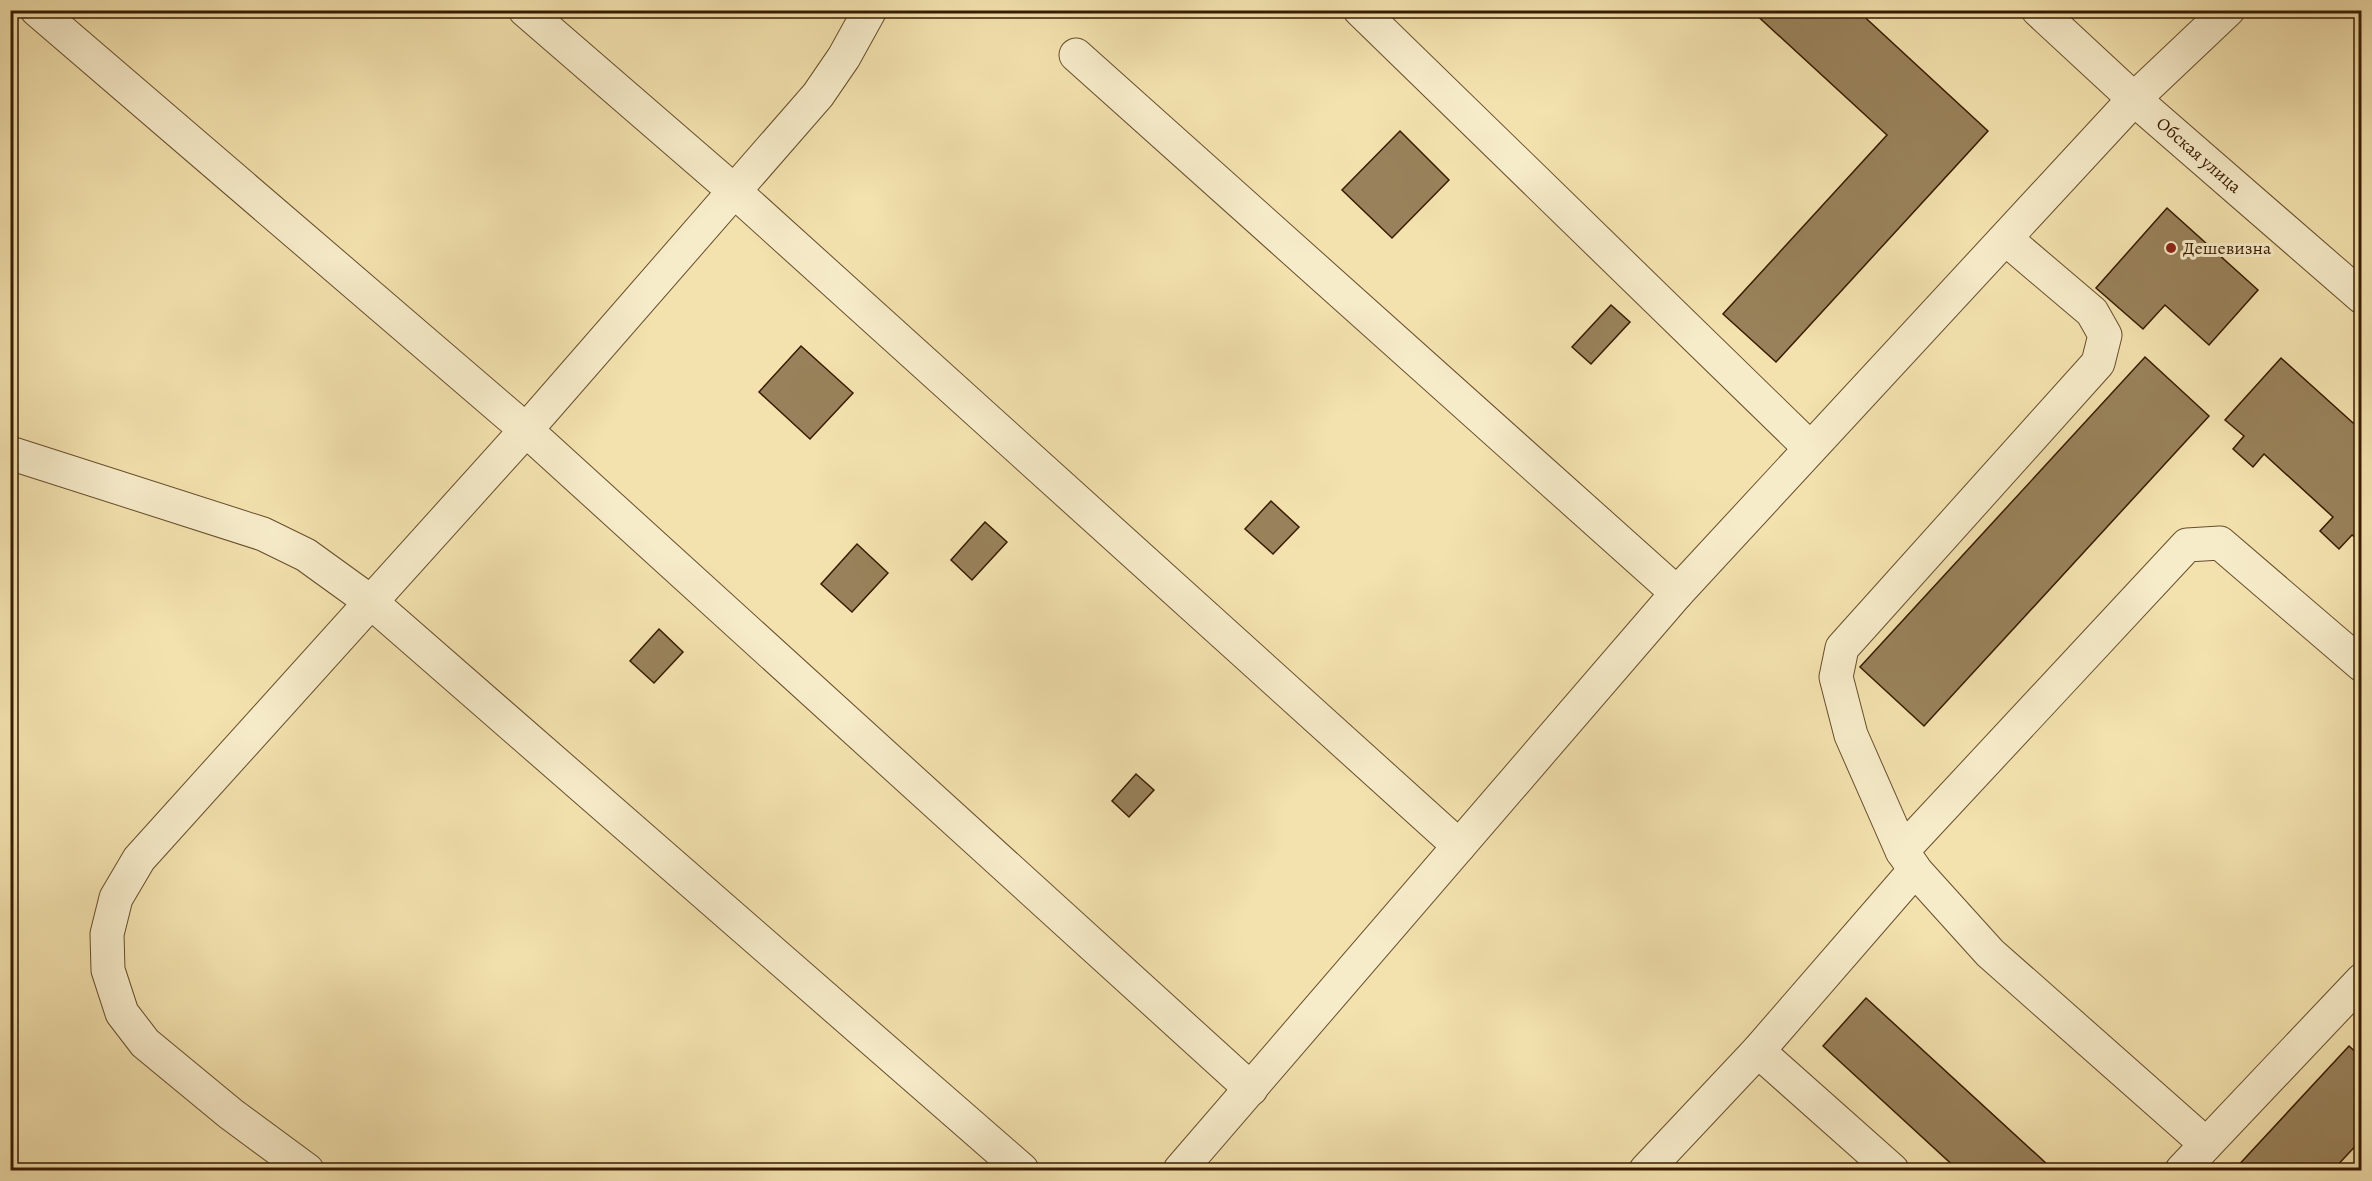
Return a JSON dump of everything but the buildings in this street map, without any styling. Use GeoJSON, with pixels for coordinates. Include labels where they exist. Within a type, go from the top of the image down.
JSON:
{"type":"FeatureCollection","features":[{"type":"Feature","properties":{"kind":"street"},"geometry":{"type":"LineString","coordinates":[[37,10],[526,429],[1251,1089]]}},
{"type":"Feature","properties":{"kind":"street"},"geometry":{"type":"LineString","coordinates":[[525,10],[733,190],[1459,846]]}},
{"type":"Feature","properties":{"kind":"street"},"geometry":{"type":"LineString","coordinates":[[307,1170],[231,1114],[145,1042],[122,1013],[108,970],[107,934],[116,898],[139,859],[526,429],[818,95],[844,57],[870,10]]}},
{"type":"Feature","properties":{"kind":"street"},"geometry":{"type":"LineString","coordinates":[[1360,10],[1810,448]]}},
{"type":"Feature","properties":{"kind":"street","name":"Обская улица"},"geometry":{"type":"LineString","coordinates":[[2038,10],[2134,99],[2361,297]]}},
{"type":"Feature","properties":{"kind":"street"},"geometry":{"type":"LineString","coordinates":[[1180,1170],[1677,593],[2007,239],[2134,99],[2228,10]]}},
{"type":"Feature","properties":{"kind":"street"},"geometry":{"type":"LineString","coordinates":[[1076,55],[1677,593]]}},
{"type":"Feature","properties":{"kind":"street"},"geometry":{"type":"LineString","coordinates":[[2007,239],[2092,312],[2104,335],[2098,363],[1842,648],[1836,677],[1851,735],[1908,860],[1990,953],[2206,1144]]}},
{"type":"Feature","properties":{"kind":"street"},"geometry":{"type":"LineString","coordinates":[[10,453],[264,534],[306,555],[371,602],[1022,1170]]}},
{"type":"Feature","properties":{"kind":"street"},"geometry":{"type":"LineString","coordinates":[[1646,1170],[1758,1051],[1908,860],[2187,546],[2220,543],[2361,665]]}},
{"type":"Feature","properties":{"kind":"street"},"geometry":{"type":"LineString","coordinates":[[2182,1170],[2356,998]]}},
{"type":"Feature","properties":{"kind":"street"},"geometry":{"type":"LineString","coordinates":[[1758,1051],[1892,1170]]}},
{"type":"Feature","properties":{"kind":"place","name":"Дешевизна"},"geometry":{"type":"Point","coordinates":[2171,248]}}]}
